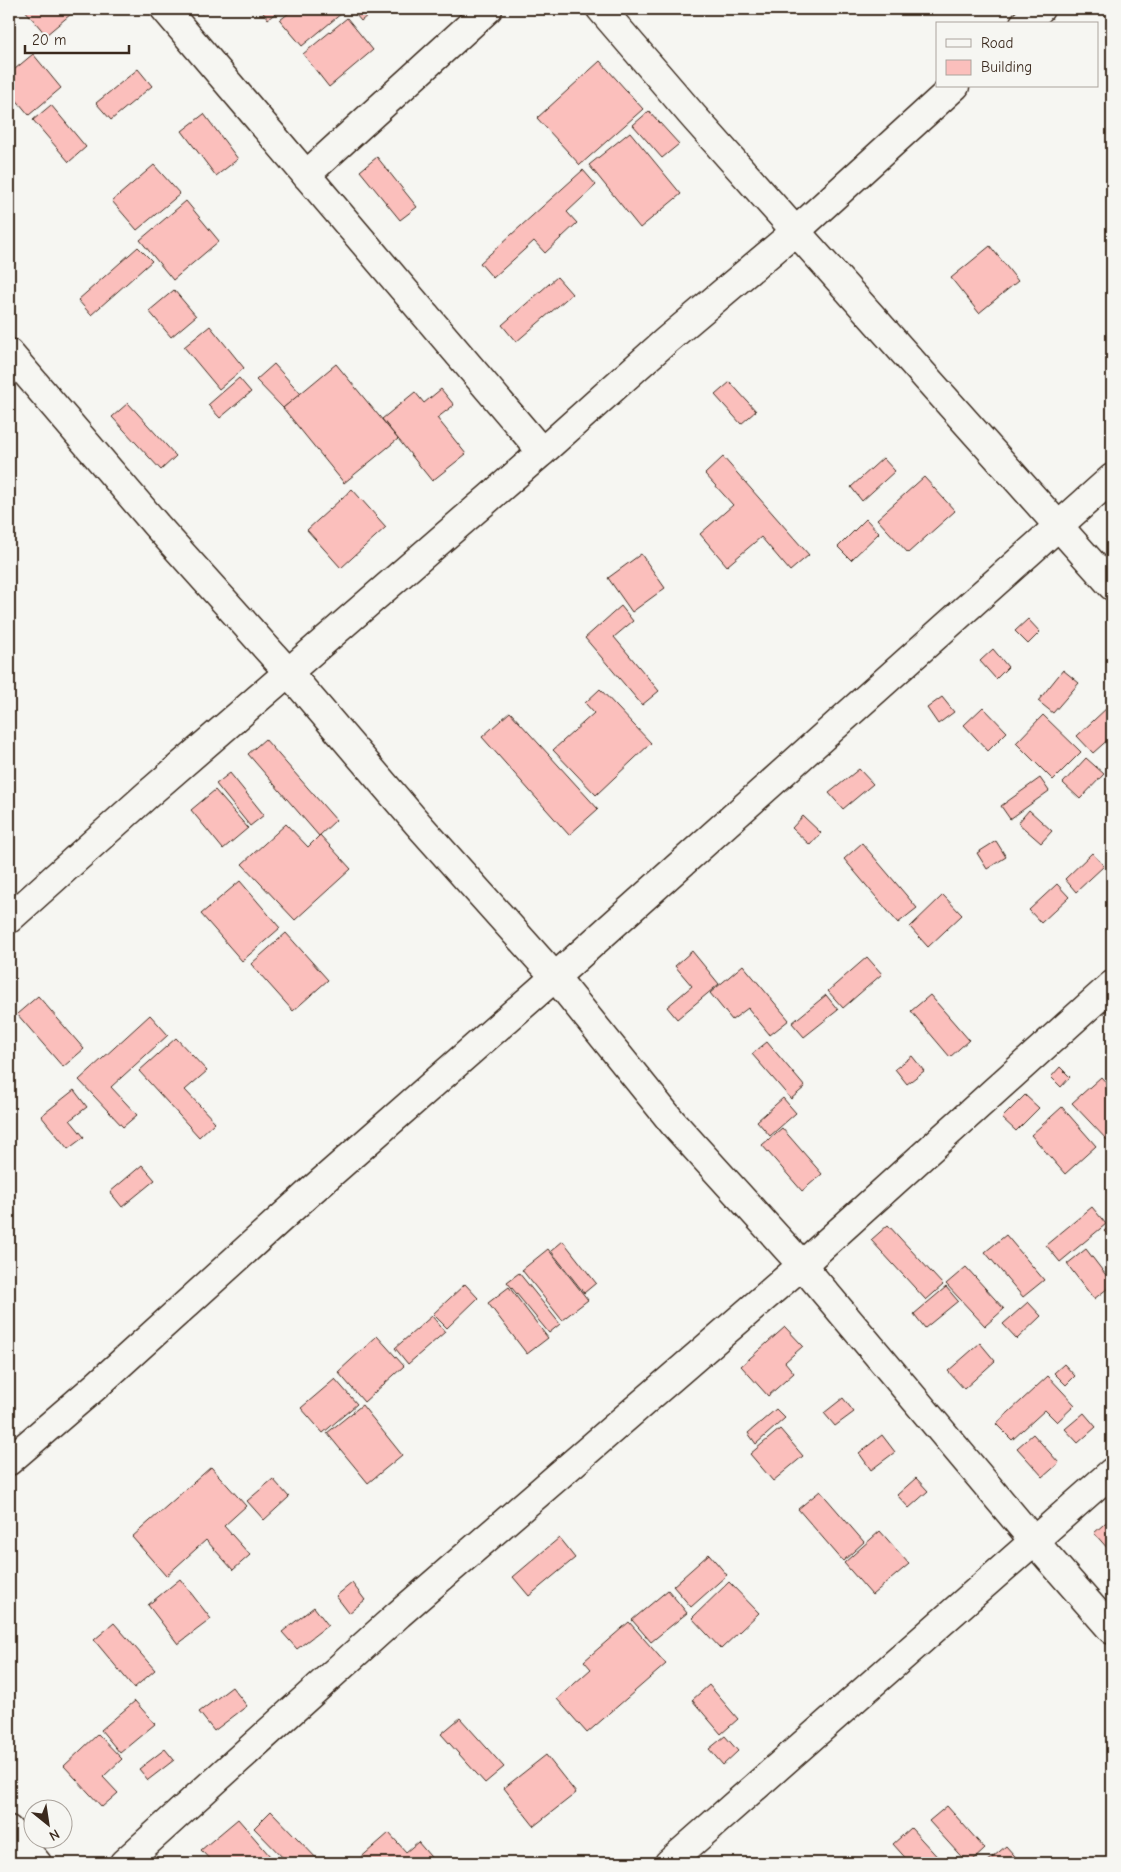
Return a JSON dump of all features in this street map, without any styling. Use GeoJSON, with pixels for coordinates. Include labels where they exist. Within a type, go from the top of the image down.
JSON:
{"type":"FeatureCollection","features":[{"type":"Feature","properties":{"kind":"street"},"geometry":{"type":"LineString","coordinates":[[165,9],[542,452]]}},
{"type":"Feature","properties":{"kind":"street"},"geometry":{"type":"LineString","coordinates":[[306,175],[488,9]]}},
{"type":"Feature","properties":{"kind":"street"},"geometry":{"type":"LineString","coordinates":[[601,9],[1112,586]]}},
{"type":"Feature","properties":{"kind":"street"},"geometry":{"type":"LineString","coordinates":[[1026,22],[1040,9]]}},
{"type":"Feature","properties":{"kind":"street"},"geometry":{"type":"LineString","coordinates":[[12,909],[147,795],[542,452],[667,340],[796,231],[953,88]]}},
{"type":"Feature","properties":{"kind":"street"},"geometry":{"type":"LineString","coordinates":[[9,354],[157,526],[288,672],[418,824],[555,977],[673,1123],[802,1265],[1033,1540],[1112,1630]]}},
{"type":"Feature","properties":{"kind":"street"},"geometry":{"type":"LineString","coordinates":[[9,1460],[103,1379],[310,1192],[555,977],[1112,478]]}},
{"type":"Feature","properties":{"kind":"street"},"geometry":{"type":"LineString","coordinates":[[124,1863],[399,1614],[1108,997]]}},
{"type":"Feature","properties":{"kind":"street"},"geometry":{"type":"LineString","coordinates":[[670,1863],[1112,1472]]}},
{"type":"Feature","properties":{"kind":"street"},"geometry":{"type":"LineString","coordinates":[[9,1830],[37,1863]]}},
{"type":"Feature","properties":{"kind":"building"},"geometry":{"type":"Polygon","coordinates":[[[24,9],[67,9],[71,14],[46,35],[24,9]]]}},
{"type":"Feature","properties":{"kind":"building"},"geometry":{"type":"Polygon","coordinates":[[[260,9],[281,9],[268,19],[260,9]]]}},
{"type":"Feature","properties":{"kind":"building"},"geometry":{"type":"Polygon","coordinates":[[[294,9],[339,9],[342,13],[302,46],[280,20],[294,9]]]}},
{"type":"Feature","properties":{"kind":"building"},"geometry":{"type":"Polygon","coordinates":[[[351,9],[375,9],[361,21],[351,9]]]}},
{"type":"Feature","properties":{"kind":"building"},"geometry":{"type":"Polygon","coordinates":[[[347,18],[373,50],[329,87],[303,54],[347,18]]]}},
{"type":"Feature","properties":{"kind":"building"},"geometry":{"type":"Polygon","coordinates":[[[33,54],[61,88],[29,115],[9,91],[9,74],[33,54]]]}},
{"type":"Feature","properties":{"kind":"building"},"geometry":{"type":"Polygon","coordinates":[[[600,61],[643,109],[580,165],[537,118],[600,61]]]}},
{"type":"Feature","properties":{"kind":"building"},"geometry":{"type":"Polygon","coordinates":[[[138,69],[152,86],[111,120],[96,103],[138,69]]]}},
{"type":"Feature","properties":{"kind":"building"},"geometry":{"type":"Polygon","coordinates":[[[51,105],[86,147],[69,162],[33,120],[51,105]]]}},
{"type":"Feature","properties":{"kind":"building"},"geometry":{"type":"Polygon","coordinates":[[[649,111],[679,144],[662,158],[633,125],[649,111]]]}},
{"type":"Feature","properties":{"kind":"building"},"geometry":{"type":"Polygon","coordinates":[[[204,114],[238,159],[216,176],[182,131],[204,114]]]}},
{"type":"Feature","properties":{"kind":"building"},"geometry":{"type":"Polygon","coordinates":[[[630,132],[681,194],[640,228],[589,165],[630,132]]]}},
{"type":"Feature","properties":{"kind":"building"},"geometry":{"type":"Polygon","coordinates":[[[377,157],[417,207],[400,220],[360,171],[377,157]]]}},
{"type":"Feature","properties":{"kind":"building"},"geometry":{"type":"Polygon","coordinates":[[[154,165],[180,194],[137,230],[112,201],[154,165]]]}},
{"type":"Feature","properties":{"kind":"building"},"geometry":{"type":"Polygon","coordinates":[[[583,170],[596,185],[567,212],[577,223],[545,253],[534,241],[493,278],[480,263],[583,170]]]}},
{"type":"Feature","properties":{"kind":"building"},"geometry":{"type":"Polygon","coordinates":[[[186,201],[219,241],[173,280],[140,240],[186,201]]]}},
{"type":"Feature","properties":{"kind":"building"},"geometry":{"type":"Polygon","coordinates":[[[990,246],[1018,281],[979,313],[951,278],[990,246]]]}},
{"type":"Feature","properties":{"kind":"building"},"geometry":{"type":"Polygon","coordinates":[[[138,247],[152,261],[91,315],[78,300],[138,247]]]}},
{"type":"Feature","properties":{"kind":"building"},"geometry":{"type":"Polygon","coordinates":[[[557,277],[572,294],[516,342],[502,325],[557,277]]]}},
{"type":"Feature","properties":{"kind":"building"},"geometry":{"type":"Polygon","coordinates":[[[174,290],[196,316],[171,337],[149,311],[174,290]]]}},
{"type":"Feature","properties":{"kind":"building"},"geometry":{"type":"Polygon","coordinates":[[[210,326],[244,368],[219,389],[184,347],[210,326]]]}},
{"type":"Feature","properties":{"kind":"building"},"geometry":{"type":"Polygon","coordinates":[[[274,364],[301,394],[283,408],[256,380],[274,364]]]}},
{"type":"Feature","properties":{"kind":"building"},"geometry":{"type":"Polygon","coordinates":[[[336,364],[398,439],[344,483],[283,408],[336,364]]]}},
{"type":"Feature","properties":{"kind":"building"},"geometry":{"type":"Polygon","coordinates":[[[239,378],[251,392],[220,418],[208,405],[239,378]]]}},
{"type":"Feature","properties":{"kind":"building"},"geometry":{"type":"Polygon","coordinates":[[[730,382],[756,411],[741,424],[715,395],[730,382]]]}},
{"type":"Feature","properties":{"kind":"building"},"geometry":{"type":"Polygon","coordinates":[[[441,389],[454,405],[437,418],[466,454],[432,481],[382,419],[415,392],[424,403],[441,389]]]}},
{"type":"Feature","properties":{"kind":"building"},"geometry":{"type":"Polygon","coordinates":[[[128,403],[176,456],[161,470],[112,417],[128,403]]]}},
{"type":"Feature","properties":{"kind":"building"},"geometry":{"type":"Polygon","coordinates":[[[723,457],[809,555],[790,571],[761,537],[727,566],[700,534],[733,505],[705,474],[723,457]]]}},
{"type":"Feature","properties":{"kind":"building"},"geometry":{"type":"Polygon","coordinates":[[[883,458],[895,471],[862,501],[851,487],[883,458]]]}},
{"type":"Feature","properties":{"kind":"building"},"geometry":{"type":"Polygon","coordinates":[[[924,477],[955,511],[908,553],[877,519],[924,477]]]}},
{"type":"Feature","properties":{"kind":"building"},"geometry":{"type":"Polygon","coordinates":[[[352,489],[386,527],[341,568],[307,530],[352,489]]]}},
{"type":"Feature","properties":{"kind":"building"},"geometry":{"type":"Polygon","coordinates":[[[866,519],[879,533],[851,560],[838,547],[866,519]]]}},
{"type":"Feature","properties":{"kind":"building"},"geometry":{"type":"Polygon","coordinates":[[[641,554],[665,588],[632,612],[608,578],[641,554]]]}},
{"type":"Feature","properties":{"kind":"building"},"geometry":{"type":"Polygon","coordinates":[[[621,606],[633,621],[614,637],[659,691],[642,705],[585,638],[621,606]]]}},
{"type":"Feature","properties":{"kind":"building"},"geometry":{"type":"Polygon","coordinates":[[[1028,619],[1040,632],[1028,644],[1015,631],[1028,619]]]}},
{"type":"Feature","properties":{"kind":"building"},"geometry":{"type":"Polygon","coordinates":[[[993,649],[1008,667],[996,679],[980,661],[993,649]]]}},
{"type":"Feature","properties":{"kind":"building"},"geometry":{"type":"Polygon","coordinates":[[[1063,670],[1079,683],[1053,713],[1038,701],[1063,670]]]}},
{"type":"Feature","properties":{"kind":"building"},"geometry":{"type":"Polygon","coordinates":[[[600,689],[651,743],[596,795],[553,750],[594,713],[585,703],[600,689]]]}},
{"type":"Feature","properties":{"kind":"building"},"geometry":{"type":"Polygon","coordinates":[[[942,697],[954,712],[938,724],[927,708],[942,697]]]}},
{"type":"Feature","properties":{"kind":"building"},"geometry":{"type":"Polygon","coordinates":[[[1109,706],[1112,710],[1112,736],[1093,753],[1077,736],[1109,706]]]}},
{"type":"Feature","properties":{"kind":"building"},"geometry":{"type":"Polygon","coordinates":[[[983,707],[1007,732],[988,751],[964,725],[983,707]]]}},
{"type":"Feature","properties":{"kind":"building"},"geometry":{"type":"Polygon","coordinates":[[[510,712],[598,809],[569,835],[482,737],[510,712]]]}},
{"type":"Feature","properties":{"kind":"building"},"geometry":{"type":"Polygon","coordinates":[[[1043,715],[1081,752],[1053,780],[1016,743],[1043,715]]]}},
{"type":"Feature","properties":{"kind":"building"},"geometry":{"type":"Polygon","coordinates":[[[265,739],[336,820],[319,836],[248,754],[265,739]]]}},
{"type":"Feature","properties":{"kind":"building"},"geometry":{"type":"Polygon","coordinates":[[[1086,758],[1104,774],[1080,799],[1063,783],[1086,758]]]}},
{"type":"Feature","properties":{"kind":"building"},"geometry":{"type":"Polygon","coordinates":[[[859,769],[873,784],[843,809],[829,793],[859,769]]]}},
{"type":"Feature","properties":{"kind":"building"},"geometry":{"type":"Polygon","coordinates":[[[230,773],[264,815],[250,826],[216,784],[230,773]]]}},
{"type":"Feature","properties":{"kind":"building"},"geometry":{"type":"Polygon","coordinates":[[[1040,778],[1049,791],[1010,819],[1001,806],[1040,778]]]}},
{"type":"Feature","properties":{"kind":"building"},"geometry":{"type":"Polygon","coordinates":[[[215,790],[248,828],[223,849],[191,810],[215,790]]]}},
{"type":"Feature","properties":{"kind":"building"},"geometry":{"type":"Polygon","coordinates":[[[1029,810],[1052,831],[1041,843],[1018,823],[1029,810]]]}},
{"type":"Feature","properties":{"kind":"building"},"geometry":{"type":"Polygon","coordinates":[[[803,816],[821,833],[810,845],[792,828],[803,816]]]}},
{"type":"Feature","properties":{"kind":"building"},"geometry":{"type":"Polygon","coordinates":[[[286,824],[308,847],[320,835],[351,869],[295,920],[242,864],[286,824]]]}},
{"type":"Feature","properties":{"kind":"building"},"geometry":{"type":"Polygon","coordinates":[[[996,841],[1006,857],[987,869],[977,853],[996,841]]]}},
{"type":"Feature","properties":{"kind":"building"},"geometry":{"type":"Polygon","coordinates":[[[862,843],[917,908],[898,923],[844,859],[862,843]]]}},
{"type":"Feature","properties":{"kind":"building"},"geometry":{"type":"Polygon","coordinates":[[[1092,853],[1104,866],[1076,892],[1065,879],[1092,853]]]}},
{"type":"Feature","properties":{"kind":"building"},"geometry":{"type":"Polygon","coordinates":[[[240,881],[280,928],[242,961],[201,914],[240,881]]]}},
{"type":"Feature","properties":{"kind":"building"},"geometry":{"type":"Polygon","coordinates":[[[1057,884],[1069,897],[1041,923],[1029,910],[1057,884]]]}},
{"type":"Feature","properties":{"kind":"building"},"geometry":{"type":"Polygon","coordinates":[[[943,895],[962,915],[928,947],[910,927],[943,895]]]}},
{"type":"Feature","properties":{"kind":"building"},"geometry":{"type":"Polygon","coordinates":[[[286,933],[328,980],[293,1011],[251,964],[286,933]]]}},
{"type":"Feature","properties":{"kind":"building"},"geometry":{"type":"Polygon","coordinates":[[[692,951],[719,984],[677,1019],[667,1007],[692,986],[675,966],[692,951]]]}},
{"type":"Feature","properties":{"kind":"building"},"geometry":{"type":"Polygon","coordinates":[[[867,957],[882,974],[843,1008],[828,991],[867,957]]]}},
{"type":"Feature","properties":{"kind":"building"},"geometry":{"type":"Polygon","coordinates":[[[743,965],[789,1020],[770,1035],[748,1008],[732,1020],[710,993],[743,965]]]}},
{"type":"Feature","properties":{"kind":"building"},"geometry":{"type":"Polygon","coordinates":[[[826,995],[838,1010],[804,1037],[792,1023],[826,995]]]}},
{"type":"Feature","properties":{"kind":"building"},"geometry":{"type":"Polygon","coordinates":[[[930,995],[969,1040],[950,1057],[911,1011],[930,995]]]}},
{"type":"Feature","properties":{"kind":"building"},"geometry":{"type":"Polygon","coordinates":[[[38,996],[84,1049],[63,1067],[17,1014],[38,996]]]}},
{"type":"Feature","properties":{"kind":"building"},"geometry":{"type":"Polygon","coordinates":[[[150,1015],[168,1035],[111,1087],[137,1115],[123,1127],[79,1080],[150,1015]]]}},
{"type":"Feature","properties":{"kind":"building"},"geometry":{"type":"Polygon","coordinates":[[[176,1038],[207,1071],[185,1090],[215,1122],[199,1137],[139,1071],[176,1038]]]}},
{"type":"Feature","properties":{"kind":"building"},"geometry":{"type":"Polygon","coordinates":[[[767,1042],[805,1087],[791,1099],[752,1054],[767,1042]]]}},
{"type":"Feature","properties":{"kind":"building"},"geometry":{"type":"Polygon","coordinates":[[[912,1056],[924,1071],[907,1084],[895,1069],[912,1056]]]}},
{"type":"Feature","properties":{"kind":"building"},"geometry":{"type":"Polygon","coordinates":[[[1060,1067],[1070,1077],[1061,1087],[1051,1077],[1060,1067]]]}},
{"type":"Feature","properties":{"kind":"building"},"geometry":{"type":"Polygon","coordinates":[[[1101,1077],[1112,1089],[1112,1136],[1108,1141],[1072,1103],[1101,1077]]]}},
{"type":"Feature","properties":{"kind":"building"},"geometry":{"type":"Polygon","coordinates":[[[74,1090],[87,1107],[70,1120],[84,1137],[68,1149],[41,1116],[74,1090]]]}},
{"type":"Feature","properties":{"kind":"building"},"geometry":{"type":"Polygon","coordinates":[[[1025,1095],[1039,1108],[1016,1131],[1002,1118],[1025,1095]]]}},
{"type":"Feature","properties":{"kind":"building"},"geometry":{"type":"Polygon","coordinates":[[[783,1098],[796,1113],[770,1136],[757,1121],[783,1098]]]}},
{"type":"Feature","properties":{"kind":"building"},"geometry":{"type":"Polygon","coordinates":[[[1062,1107],[1096,1146],[1065,1174],[1031,1135],[1062,1107]]]}},
{"type":"Feature","properties":{"kind":"building"},"geometry":{"type":"Polygon","coordinates":[[[782,1128],[822,1174],[802,1191],[762,1145],[782,1128]]]}},
{"type":"Feature","properties":{"kind":"building"},"geometry":{"type":"Polygon","coordinates":[[[142,1165],[155,1180],[122,1207],[110,1192],[142,1165]]]}},
{"type":"Feature","properties":{"kind":"building"},"geometry":{"type":"Polygon","coordinates":[[[1092,1207],[1106,1224],[1060,1262],[1046,1245],[1092,1207]]]}},
{"type":"Feature","properties":{"kind":"building"},"geometry":{"type":"Polygon","coordinates":[[[1112,1224],[1112,1239],[1104,1231],[1112,1224]]]}},
{"type":"Feature","properties":{"kind":"building"},"geometry":{"type":"Polygon","coordinates":[[[888,1225],[943,1285],[926,1300],[871,1240],[888,1225]]]}},
{"type":"Feature","properties":{"kind":"building"},"geometry":{"type":"Polygon","coordinates":[[[1006,1235],[1044,1280],[1023,1297],[985,1252],[1006,1235]]]}},
{"type":"Feature","properties":{"kind":"building"},"geometry":{"type":"Polygon","coordinates":[[[563,1241],[596,1283],[584,1293],[551,1251],[563,1241]]]}},
{"type":"Feature","properties":{"kind":"building"},"geometry":{"type":"Polygon","coordinates":[[[548,1249],[588,1300],[562,1320],[522,1270],[548,1249]]]}},
{"type":"Feature","properties":{"kind":"building"},"geometry":{"type":"Polygon","coordinates":[[[1086,1249],[1112,1283],[1094,1299],[1067,1264],[1086,1249]]]}},
{"type":"Feature","properties":{"kind":"building"},"geometry":{"type":"Polygon","coordinates":[[[966,1267],[1004,1309],[985,1326],[946,1284],[966,1267]]]}},
{"type":"Feature","properties":{"kind":"building"},"geometry":{"type":"Polygon","coordinates":[[[519,1273],[560,1324],[549,1333],[507,1282],[519,1273]]]}},
{"type":"Feature","properties":{"kind":"building"},"geometry":{"type":"Polygon","coordinates":[[[465,1284],[478,1298],[447,1328],[433,1314],[465,1284]]]}},
{"type":"Feature","properties":{"kind":"building"},"geometry":{"type":"Polygon","coordinates":[[[509,1287],[548,1338],[527,1354],[488,1303],[509,1287]]]}},
{"type":"Feature","properties":{"kind":"building"},"geometry":{"type":"Polygon","coordinates":[[[946,1287],[958,1301],[925,1328],[914,1314],[946,1287]]]}},
{"type":"Feature","properties":{"kind":"building"},"geometry":{"type":"Polygon","coordinates":[[[1028,1302],[1041,1316],[1017,1339],[1003,1324],[1028,1302]]]}},
{"type":"Feature","properties":{"kind":"building"},"geometry":{"type":"Polygon","coordinates":[[[432,1316],[445,1332],[408,1364],[395,1348],[432,1316]]]}},
{"type":"Feature","properties":{"kind":"building"},"geometry":{"type":"Polygon","coordinates":[[[785,1327],[803,1346],[785,1362],[794,1373],[768,1396],[741,1366],[785,1327]]]}},
{"type":"Feature","properties":{"kind":"building"},"geometry":{"type":"Polygon","coordinates":[[[377,1336],[404,1366],[364,1402],[338,1372],[377,1336]]]}},
{"type":"Feature","properties":{"kind":"building"},"geometry":{"type":"Polygon","coordinates":[[[980,1343],[995,1361],[964,1389],[948,1371],[980,1343]]]}},
{"type":"Feature","properties":{"kind":"building"},"geometry":{"type":"Polygon","coordinates":[[[1064,1364],[1075,1376],[1066,1385],[1054,1373],[1064,1364]]]}},
{"type":"Feature","properties":{"kind":"building"},"geometry":{"type":"Polygon","coordinates":[[[1048,1376],[1075,1405],[1057,1422],[1045,1410],[1012,1440],[996,1424],[1048,1376]]]}},
{"type":"Feature","properties":{"kind":"building"},"geometry":{"type":"Polygon","coordinates":[[[335,1379],[357,1404],[323,1433],[301,1408],[335,1379]]]}},
{"type":"Feature","properties":{"kind":"building"},"geometry":{"type":"Polygon","coordinates":[[[843,1398],[854,1412],[835,1426],[824,1413],[843,1398]]]}},
{"type":"Feature","properties":{"kind":"building"},"geometry":{"type":"Polygon","coordinates":[[[362,1405],[402,1455],[368,1483],[327,1433],[362,1405]]]}},
{"type":"Feature","properties":{"kind":"building"},"geometry":{"type":"Polygon","coordinates":[[[776,1409],[785,1418],[756,1444],[748,1433],[776,1409]]]}},
{"type":"Feature","properties":{"kind":"building"},"geometry":{"type":"Polygon","coordinates":[[[1084,1413],[1096,1427],[1078,1443],[1065,1429],[1084,1413]]]}},
{"type":"Feature","properties":{"kind":"building"},"geometry":{"type":"Polygon","coordinates":[[[780,1429],[803,1456],[773,1481],[750,1454],[780,1429]]]}},
{"type":"Feature","properties":{"kind":"building"},"geometry":{"type":"Polygon","coordinates":[[[1033,1434],[1059,1463],[1043,1477],[1017,1448],[1033,1434]]]}},
{"type":"Feature","properties":{"kind":"building"},"geometry":{"type":"Polygon","coordinates":[[[882,1435],[895,1452],[871,1470],[859,1453],[882,1435]]]}},
{"type":"Feature","properties":{"kind":"building"},"geometry":{"type":"Polygon","coordinates":[[[211,1467],[246,1506],[224,1526],[250,1555],[233,1570],[206,1540],[166,1576],[132,1537],[211,1467]]]}},
{"type":"Feature","properties":{"kind":"building"},"geometry":{"type":"Polygon","coordinates":[[[916,1478],[928,1491],[909,1508],[897,1495],[916,1478]]]}},
{"type":"Feature","properties":{"kind":"building"},"geometry":{"type":"Polygon","coordinates":[[[273,1479],[289,1497],[264,1520],[247,1501],[273,1479]]]}},
{"type":"Feature","properties":{"kind":"building"},"geometry":{"type":"Polygon","coordinates":[[[820,1491],[864,1542],[843,1561],[798,1509],[820,1491]]]}},
{"type":"Feature","properties":{"kind":"building"},"geometry":{"type":"Polygon","coordinates":[[[1112,1517],[1112,1548],[1109,1550],[1094,1533],[1112,1517]]]}},
{"type":"Feature","properties":{"kind":"building"},"geometry":{"type":"Polygon","coordinates":[[[880,1531],[909,1564],[872,1595],[844,1563],[880,1531]]]}},
{"type":"Feature","properties":{"kind":"building"},"geometry":{"type":"Polygon","coordinates":[[[559,1538],[575,1558],[529,1596],[513,1577],[559,1538]]]}},
{"type":"Feature","properties":{"kind":"building"},"geometry":{"type":"Polygon","coordinates":[[[709,1554],[727,1575],[691,1607],[673,1586],[709,1554]]]}},
{"type":"Feature","properties":{"kind":"building"},"geometry":{"type":"Polygon","coordinates":[[[180,1579],[211,1619],[178,1644],[148,1605],[180,1579]]]}},
{"type":"Feature","properties":{"kind":"building"},"geometry":{"type":"Polygon","coordinates":[[[729,1582],[759,1613],[721,1649],[692,1618],[729,1582]]]}},
{"type":"Feature","properties":{"kind":"building"},"geometry":{"type":"Polygon","coordinates":[[[352,1583],[365,1600],[349,1613],[336,1596],[352,1583]]]}},
{"type":"Feature","properties":{"kind":"building"},"geometry":{"type":"Polygon","coordinates":[[[668,1590],[687,1613],[651,1642],[632,1620],[668,1590]]]}},
{"type":"Feature","properties":{"kind":"building"},"geometry":{"type":"Polygon","coordinates":[[[314,1607],[328,1625],[297,1649],[282,1632],[314,1607]]]}},
{"type":"Feature","properties":{"kind":"building"},"geometry":{"type":"Polygon","coordinates":[[[629,1622],[666,1664],[587,1733],[557,1699],[591,1669],[584,1661],[629,1622]]]}},
{"type":"Feature","properties":{"kind":"building"},"geometry":{"type":"Polygon","coordinates":[[[114,1623],[155,1670],[134,1688],[94,1640],[114,1623]]]}},
{"type":"Feature","properties":{"kind":"building"},"geometry":{"type":"Polygon","coordinates":[[[709,1685],[738,1719],[721,1734],[692,1700],[709,1685]]]}},
{"type":"Feature","properties":{"kind":"building"},"geometry":{"type":"Polygon","coordinates":[[[232,1687],[247,1706],[214,1731],[199,1712],[232,1687]]]}},
{"type":"Feature","properties":{"kind":"building"},"geometry":{"type":"Polygon","coordinates":[[[135,1701],[155,1724],[120,1753],[101,1730],[135,1701]]]}},
{"type":"Feature","properties":{"kind":"building"},"geometry":{"type":"Polygon","coordinates":[[[460,1718],[504,1767],[485,1783],[441,1734],[460,1718]]]}},
{"type":"Feature","properties":{"kind":"building"},"geometry":{"type":"Polygon","coordinates":[[[98,1734],[122,1759],[103,1777],[118,1793],[102,1807],[64,1766],[98,1734]]]}},
{"type":"Feature","properties":{"kind":"building"},"geometry":{"type":"Polygon","coordinates":[[[725,1736],[738,1751],[723,1765],[709,1749],[725,1736]]]}},
{"type":"Feature","properties":{"kind":"building"},"geometry":{"type":"Polygon","coordinates":[[[165,1749],[174,1760],[148,1780],[139,1769],[165,1749]]]}},
{"type":"Feature","properties":{"kind":"building"},"geometry":{"type":"Polygon","coordinates":[[[546,1755],[576,1793],[534,1826],[504,1788],[546,1755]]]}},
{"type":"Feature","properties":{"kind":"building"},"geometry":{"type":"Polygon","coordinates":[[[947,1806],[985,1849],[970,1863],[967,1863],[929,1821],[947,1806]]]}},
{"type":"Feature","properties":{"kind":"building"},"geometry":{"type":"Polygon","coordinates":[[[271,1811],[321,1863],[288,1863],[254,1828],[271,1811]]]}},
{"type":"Feature","properties":{"kind":"building"},"geometry":{"type":"Polygon","coordinates":[[[238,1819],[276,1863],[213,1863],[201,1850],[238,1819]]]}},
{"type":"Feature","properties":{"kind":"building"},"geometry":{"type":"Polygon","coordinates":[[[911,1828],[943,1863],[910,1863],[893,1844],[911,1828]]]}},
{"type":"Feature","properties":{"kind":"building"},"geometry":{"type":"Polygon","coordinates":[[[389,1833],[406,1852],[418,1842],[436,1863],[361,1863],[358,1860],[389,1833]]]}},
{"type":"Feature","properties":{"kind":"building"},"geometry":{"type":"Polygon","coordinates":[[[1006,1846],[1021,1863],[986,1863],[1006,1846]]]}}]}
